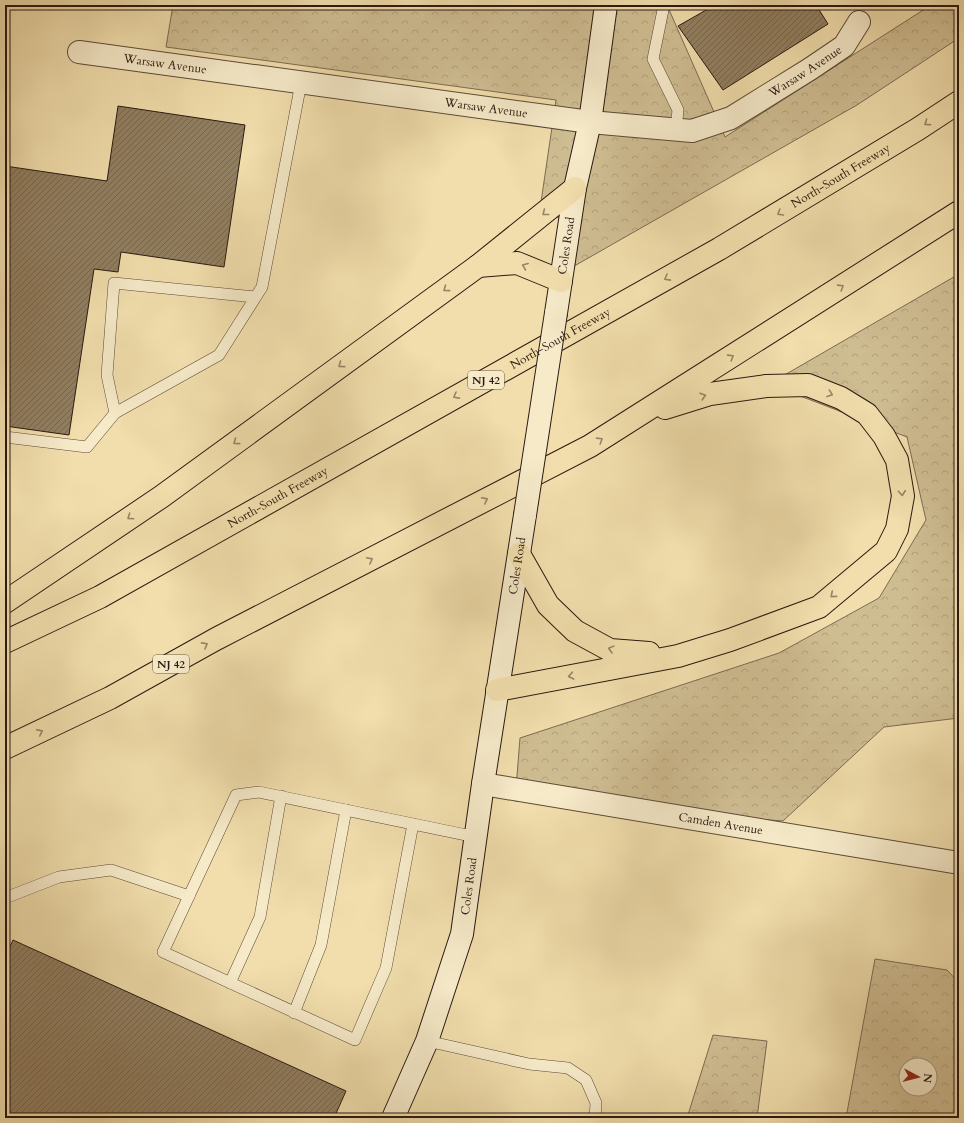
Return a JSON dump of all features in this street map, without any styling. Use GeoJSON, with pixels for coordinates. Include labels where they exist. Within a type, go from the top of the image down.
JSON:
{"type":"FeatureCollection","features":[{"type":"Feature","properties":{"kind":"highway","name":"North-South Freeway"},"geometry":{"type":"LineString","coordinates":[[5,642],[100,597],[719,249],[918,129],[959,102]]}},
{"type":"Feature","properties":{"kind":"highway"},"geometry":{"type":"LineString","coordinates":[[5,602],[161,497],[478,266],[575,188]]}},
{"type":"Feature","properties":{"kind":"highway","name":"NJ 42"},"geometry":{"type":"LineString","coordinates":[[5,748],[110,698],[216,639],[590,446],[959,212]]}},
{"type":"Feature","properties":{"kind":"highway"},"geometry":{"type":"LineString","coordinates":[[478,266],[516,263],[561,280]]}},
{"type":"Feature","properties":{"kind":"highway"},"geometry":{"type":"LineString","coordinates":[[497,690],[678,656],[730,640],[819,607],[886,551],[897,529],[903,496],[897,460],[884,436],[867,414],[841,398],[808,385],[766,386],[710,394],[639,415]]}},
{"type":"Feature","properties":{"kind":"highway"},"geometry":{"type":"LineString","coordinates":[[519,554],[548,605],[575,631],[610,650],[678,656]]}},
{"type":"Feature","properties":{"kind":"street","name":"Coles Road"},"geometry":{"type":"LineString","coordinates":[[394,1118],[427,1041],[462,934],[497,690],[575,188],[590,122],[606,5]]}},
{"type":"Feature","properties":{"kind":"street","name":"Warsaw Avenue"},"geometry":{"type":"LineString","coordinates":[[79,52],[590,122],[692,131],[730,118],[844,46],[859,22]]}},
{"type":"Feature","properties":{"kind":"street","name":"Camden Avenue"},"geometry":{"type":"LineString","coordinates":[[483,784],[959,863]]}},
{"type":"Feature","properties":{"kind":"lane"},"geometry":{"type":"LineString","coordinates":[[664,5],[653,59],[678,110],[676,129]]}},
{"type":"Feature","properties":{"kind":"lane"},"geometry":{"type":"LineString","coordinates":[[5,436],[87,446],[115,413],[219,355],[262,287],[301,83]]}},
{"type":"Feature","properties":{"kind":"lane"},"geometry":{"type":"LineString","coordinates":[[115,413],[107,375],[114,283],[255,297]]}},
{"type":"Feature","properties":{"kind":"lane"},"geometry":{"type":"LineString","coordinates":[[413,824],[386,968],[355,1040],[163,952],[236,795],[259,792],[476,837]]}},
{"type":"Feature","properties":{"kind":"lane"},"geometry":{"type":"LineString","coordinates":[[230,983],[260,917],[281,796]]}},
{"type":"Feature","properties":{"kind":"lane"},"geometry":{"type":"LineString","coordinates":[[294,1013],[322,945],[346,810]]}},
{"type":"Feature","properties":{"kind":"lane"},"geometry":{"type":"LineString","coordinates":[[5,898],[59,877],[112,870],[189,896]]}},
{"type":"Feature","properties":{"kind":"lane"},"geometry":{"type":"LineString","coordinates":[[427,1041],[529,1064],[568,1068],[586,1080],[596,1103],[595,1118]]}},
{"type":"Feature","properties":{"kind":"green space"},"geometry":{"type":"Polygon","coordinates":[[[173,5],[667,5],[725,137],[931,5],[959,5],[959,38],[857,105],[569,269],[574,232],[541,202],[556,100],[166,47],[173,5]]]}},
{"type":"Feature","properties":{"kind":"green space"},"geometry":{"type":"Polygon","coordinates":[[[959,274],[959,718],[884,727],[783,821],[515,801],[520,738],[779,653],[879,598],[926,520],[907,437],[769,384],[959,274]]]}},
{"type":"Feature","properties":{"kind":"green space"},"geometry":{"type":"Polygon","coordinates":[[[875,959],[947,970],[959,983],[959,1118],[846,1118],[875,959]]]}},
{"type":"Feature","properties":{"kind":"green space"},"geometry":{"type":"Polygon","coordinates":[[[713,1035],[767,1041],[757,1118],[687,1118],[713,1035]]]}},
{"type":"Feature","properties":{"kind":"building"},"geometry":{"type":"Polygon","coordinates":[[[715,5],[816,5],[828,24],[723,90],[678,26],[715,5]]]}},
{"type":"Feature","properties":{"kind":"building"},"geometry":{"type":"Polygon","coordinates":[[[118,106],[245,125],[224,267],[121,252],[118,272],[94,269],[69,435],[5,426],[5,166],[107,181],[118,106]]]}},
{"type":"Feature","properties":{"kind":"building"},"geometry":{"type":"Polygon","coordinates":[[[13,940],[346,1091],[334,1118],[5,1118],[5,958],[13,940]]]}}]}
